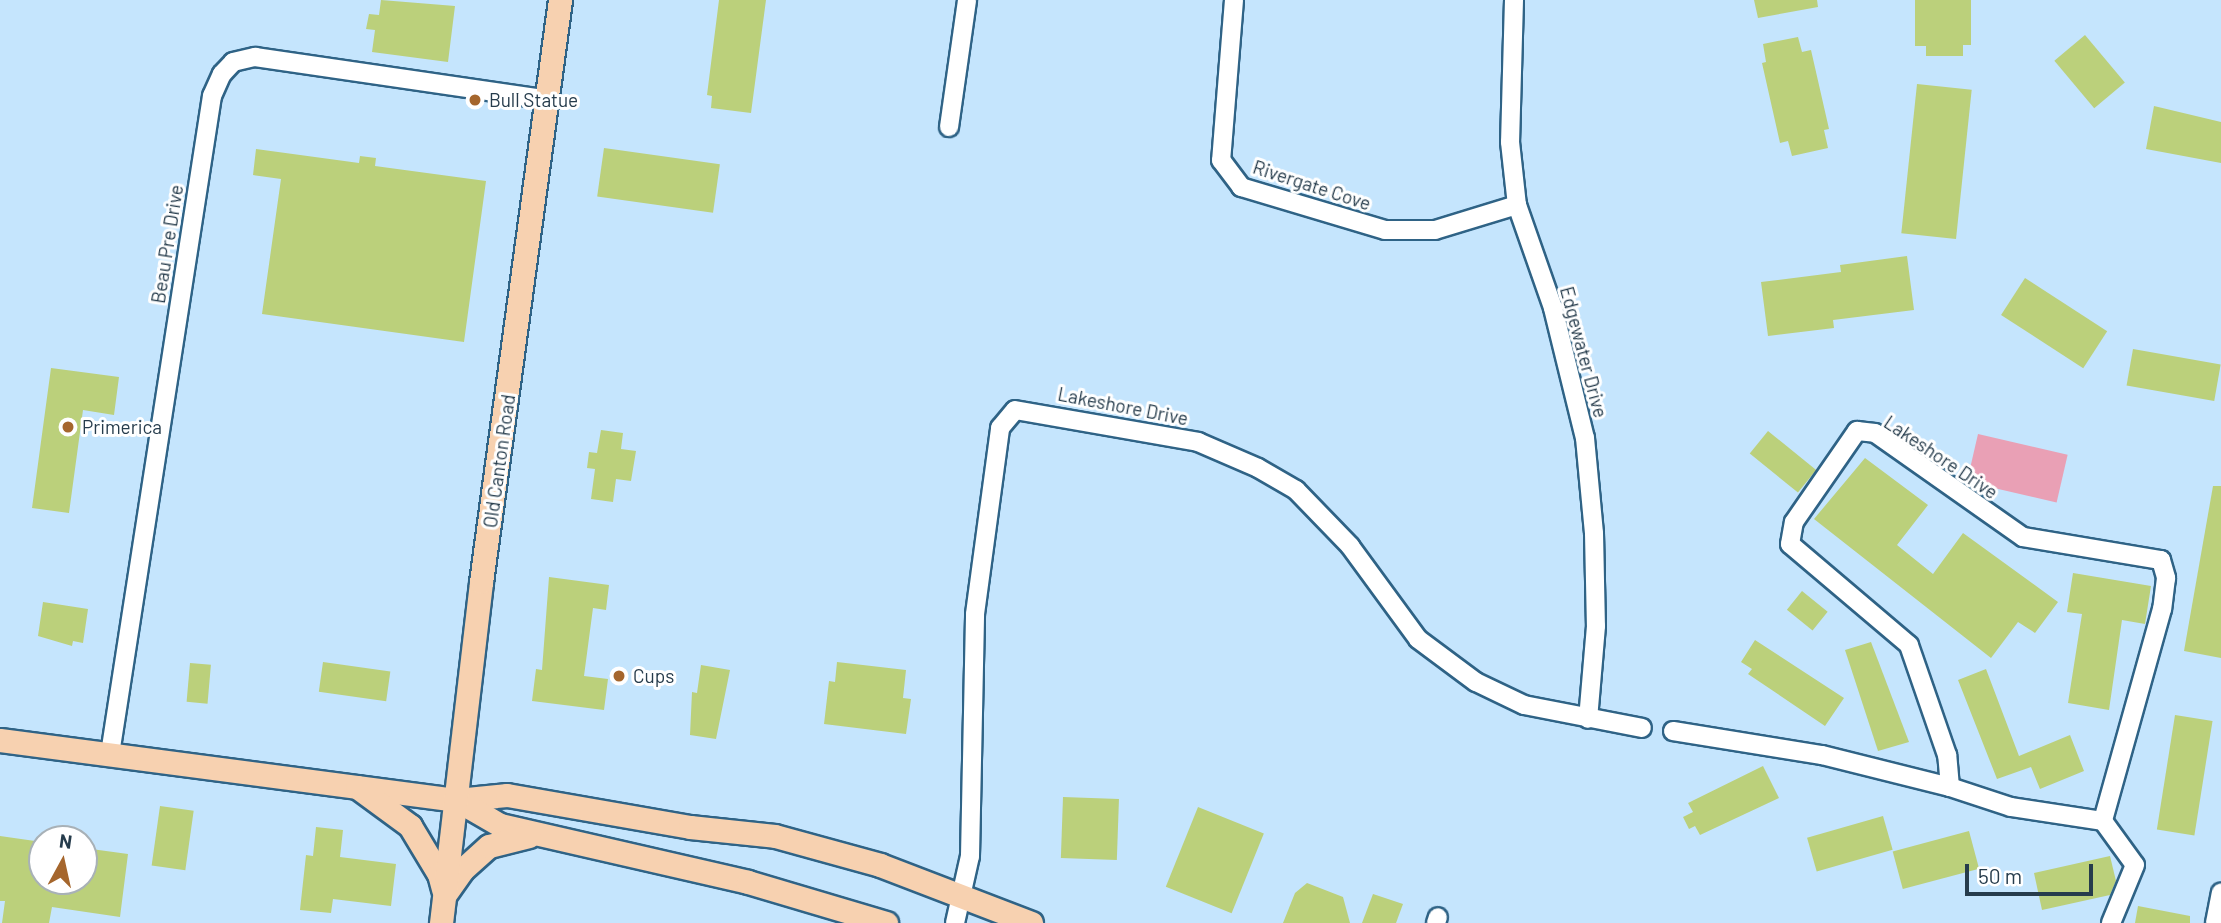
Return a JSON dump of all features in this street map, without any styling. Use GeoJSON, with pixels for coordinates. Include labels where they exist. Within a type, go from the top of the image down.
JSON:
{"type":"FeatureCollection","features":[{"type":"Feature","properties":{"kind":"main road","name":"Old Canton Road"},"geometry":{"type":"LineString","coordinates":[[441,923],[481,582],[561,0]]}},
{"type":"Feature","properties":{"kind":"main road"},"geometry":{"type":"LineString","coordinates":[[0,740],[457,800],[507,795],[690,827],[775,836],[867,861],[1031,923]]}},
{"type":"Feature","properties":{"kind":"main road"},"geometry":{"type":"LineString","coordinates":[[354,785],[410,826],[439,874],[444,895]]}},
{"type":"Feature","properties":{"kind":"main road"},"geometry":{"type":"LineString","coordinates":[[457,800],[500,825],[748,883],[886,923]]}},
{"type":"Feature","properties":{"kind":"main road"},"geometry":{"type":"LineString","coordinates":[[444,895],[462,870],[489,846],[545,835]]}},
{"type":"Feature","properties":{"kind":"street"},"geometry":{"type":"LineString","coordinates":[[949,127],[967,0]]}},
{"type":"Feature","properties":{"kind":"street","name":"Rivergate Cove"},"geometry":{"type":"LineString","coordinates":[[1234,0],[1221,160],[1241,187],[1385,230],[1435,230],[1517,205]]}},
{"type":"Feature","properties":{"kind":"street","name":"Edgewater Drive"},"geometry":{"type":"LineString","coordinates":[[1514,0],[1510,142],[1517,205],[1553,308],[1585,438],[1594,533],[1596,626],[1588,719]]}},
{"type":"Feature","properties":{"kind":"street","name":"Beau Pre Drive"},"geometry":{"type":"LineString","coordinates":[[110,754],[212,96],[222,74],[233,62],[255,57],[548,100]]}},
{"type":"Feature","properties":{"kind":"street","name":"Lakeshore Drive"},"geometry":{"type":"LineString","coordinates":[[955,923],[970,856],[975,614],[1000,428],[1015,410],[1198,442],[1258,468],[1296,490],[1350,546],[1418,639],[1476,682],[1524,705],[1642,728]]}},
{"type":"Feature","properties":{"kind":"street","name":"Lakeshore Drive"},"geometry":{"type":"LineString","coordinates":[[1950,787],[1947,755],[1909,645],[1790,544],[1794,522],[1857,431],[1875,433],[2023,537],[2161,560],[2166,578],[2162,609],[2103,821]]}},
{"type":"Feature","properties":{"kind":"street"},"geometry":{"type":"LineString","coordinates":[[1673,731],[1822,755],[1950,787],[2011,807],[2103,821],[2135,865],[2111,923]]}},
{"type":"Feature","properties":{"kind":"street"},"geometry":{"type":"LineString","coordinates":[[2215,923],[2221,893]]}},
{"type":"Feature","properties":{"kind":"shaded area"},"geometry":{"type":"Polygon","coordinates":[[[1978,434],[2068,455],[2057,502],[1967,482],[1978,434]]]}},
{"type":"Feature","properties":{"kind":"building"},"geometry":{"type":"Polygon","coordinates":[[[381,0],[455,6],[448,62],[372,52],[375,30],[366,29],[369,14],[379,15],[381,0]]]}},
{"type":"Feature","properties":{"kind":"building"},"geometry":{"type":"Polygon","coordinates":[[[719,0],[766,0],[751,113],[711,108],[712,96],[707,95],[719,0]]]}},
{"type":"Feature","properties":{"kind":"building"},"geometry":{"type":"Polygon","coordinates":[[[1754,0],[1817,0],[1818,7],[1758,18],[1754,0]]]}},
{"type":"Feature","properties":{"kind":"building"},"geometry":{"type":"Polygon","coordinates":[[[1915,0],[1971,0],[1971,45],[1963,45],[1963,56],[1926,56],[1926,46],[1915,46],[1915,0]]]}},
{"type":"Feature","properties":{"kind":"building"},"geometry":{"type":"Polygon","coordinates":[[[2085,35],[2125,82],[2094,108],[2054,61],[2085,35]]]}},
{"type":"Feature","properties":{"kind":"building"},"geometry":{"type":"Polygon","coordinates":[[[1798,37],[1802,52],[1811,50],[1829,129],[1824,130],[1828,148],[1792,156],[1788,141],[1780,143],[1762,63],[1766,62],[1763,44],[1798,37]]]}},
{"type":"Feature","properties":{"kind":"building"},"geometry":{"type":"Polygon","coordinates":[[[1917,84],[1972,90],[1956,239],[1901,233],[1917,84]]]}},
{"type":"Feature","properties":{"kind":"building"},"geometry":{"type":"Polygon","coordinates":[[[2154,106],[2221,122],[2221,163],[2146,149],[2154,106]]]}},
{"type":"Feature","properties":{"kind":"building"},"geometry":{"type":"Polygon","coordinates":[[[604,148],[720,164],[713,213],[597,197],[604,148]]]}},
{"type":"Feature","properties":{"kind":"building"},"geometry":{"type":"Polygon","coordinates":[[[256,149],[359,163],[360,156],[376,158],[375,166],[486,181],[464,342],[262,314],[281,179],[253,175],[256,149]]]}},
{"type":"Feature","properties":{"kind":"building"},"geometry":{"type":"Polygon","coordinates":[[[1907,256],[1914,310],[1833,320],[1834,328],[1768,336],[1761,282],[1841,272],[1840,265],[1907,256]]]}},
{"type":"Feature","properties":{"kind":"building"},"geometry":{"type":"Polygon","coordinates":[[[2025,278],[2107,331],[2083,368],[2001,315],[2025,278]]]}},
{"type":"Feature","properties":{"kind":"building"},"geometry":{"type":"Polygon","coordinates":[[[2133,349],[2221,364],[2214,401],[2127,385],[2133,349]]]}},
{"type":"Feature","properties":{"kind":"building"},"geometry":{"type":"Polygon","coordinates":[[[51,368],[119,377],[114,415],[83,410],[69,513],[32,508],[51,368]]]}},
{"type":"Feature","properties":{"kind":"building"},"geometry":{"type":"Polygon","coordinates":[[[601,430],[623,433],[621,449],[636,451],[631,481],[616,479],[613,502],[591,499],[595,469],[587,468],[589,452],[597,453],[601,430]]]}},
{"type":"Feature","properties":{"kind":"building"},"geometry":{"type":"Polygon","coordinates":[[[1768,431],[1816,470],[1798,493],[1750,454],[1768,431]]]}},
{"type":"Feature","properties":{"kind":"building"},"geometry":{"type":"Polygon","coordinates":[[[1865,458],[1928,505],[1897,545],[1933,574],[1963,533],[2058,602],[2035,633],[2018,622],[1991,658],[1814,519],[1865,458]]]}},
{"type":"Feature","properties":{"kind":"building"},"geometry":{"type":"Polygon","coordinates":[[[2213,486],[2221,486],[2221,658],[2184,651],[2213,486]]]}},
{"type":"Feature","properties":{"kind":"building"},"geometry":{"type":"Polygon","coordinates":[[[2073,573],[2151,586],[2145,624],[2122,620],[2109,710],[2068,703],[2082,614],[2067,612],[2073,573]]]}},
{"type":"Feature","properties":{"kind":"building"},"geometry":{"type":"Polygon","coordinates":[[[549,577],[609,585],[606,610],[593,608],[584,676],[608,679],[604,710],[532,701],[536,669],[542,670],[549,577]]]}},
{"type":"Feature","properties":{"kind":"building"},"geometry":{"type":"Polygon","coordinates":[[[1802,591],[1828,612],[1813,630],[1787,610],[1802,591]]]}},
{"type":"Feature","properties":{"kind":"building"},"geometry":{"type":"Polygon","coordinates":[[[43,602],[88,609],[83,643],[73,641],[72,646],[38,636],[43,602]]]}},
{"type":"Feature","properties":{"kind":"building"},"geometry":{"type":"Polygon","coordinates":[[[1755,640],[1844,698],[1825,726],[1748,674],[1752,669],[1741,662],[1755,640]]]}},
{"type":"Feature","properties":{"kind":"building"},"geometry":{"type":"Polygon","coordinates":[[[1871,642],[1909,742],[1878,751],[1845,650],[1871,642]]]}},
{"type":"Feature","properties":{"kind":"building"},"geometry":{"type":"Polygon","coordinates":[[[323,662],[390,671],[386,701],[319,692],[323,662]]]}},
{"type":"Feature","properties":{"kind":"building"},"geometry":{"type":"Polygon","coordinates":[[[837,662],[906,670],[903,698],[911,699],[906,734],[824,724],[829,681],[835,682],[837,662]]]}},
{"type":"Feature","properties":{"kind":"building"},"geometry":{"type":"Polygon","coordinates":[[[190,663],[211,665],[208,704],[187,702],[190,663]]]}},
{"type":"Feature","properties":{"kind":"building"},"geometry":{"type":"Polygon","coordinates":[[[701,665],[730,670],[716,739],[690,735],[692,692],[697,693],[701,665]]]}},
{"type":"Feature","properties":{"kind":"building"},"geometry":{"type":"Polygon","coordinates":[[[1986,669],[2019,756],[2070,735],[2084,771],[2040,789],[2031,767],[1997,779],[1958,680],[1986,669]]]}},
{"type":"Feature","properties":{"kind":"building"},"geometry":{"type":"Polygon","coordinates":[[[2175,715],[2213,721],[2194,836],[2157,830],[2175,715]]]}},
{"type":"Feature","properties":{"kind":"building"},"geometry":{"type":"Polygon","coordinates":[[[1763,766],[1779,798],[1700,835],[1695,826],[1689,829],[1683,817],[1693,812],[1688,803],[1763,766]]]}},
{"type":"Feature","properties":{"kind":"building"},"geometry":{"type":"Polygon","coordinates":[[[1063,797],[1119,799],[1117,860],[1061,858],[1063,797]]]}},
{"type":"Feature","properties":{"kind":"building"},"geometry":{"type":"Polygon","coordinates":[[[160,806],[194,811],[185,870],[152,865],[160,806]]]}},
{"type":"Feature","properties":{"kind":"building"},"geometry":{"type":"Polygon","coordinates":[[[1198,807],[1264,834],[1232,913],[1166,887],[1198,807]]]}},
{"type":"Feature","properties":{"kind":"building"},"geometry":{"type":"Polygon","coordinates":[[[1883,816],[1893,850],[1817,871],[1807,838],[1883,816]]]}},
{"type":"Feature","properties":{"kind":"building"},"geometry":{"type":"Polygon","coordinates":[[[316,827],[343,830],[340,857],[396,864],[391,906],[333,899],[331,913],[300,910],[306,855],[313,856],[316,827]]]}},
{"type":"Feature","properties":{"kind":"building"},"geometry":{"type":"Polygon","coordinates":[[[1969,831],[1979,869],[1903,889],[1893,851],[1969,831]]]}},
{"type":"Feature","properties":{"kind":"building"},"geometry":{"type":"Polygon","coordinates":[[[0,836],[28,840],[28,895],[98,895],[98,850],[128,854],[120,917],[52,907],[49,923],[2,923],[5,901],[0,901],[0,836]]]}},
{"type":"Feature","properties":{"kind":"building"},"geometry":{"type":"Polygon","coordinates":[[[2110,856],[2116,881],[2110,895],[2042,910],[2034,873],[2110,856]]]}},
{"type":"Feature","properties":{"kind":"building"},"geometry":{"type":"Polygon","coordinates":[[[1307,883],[1343,897],[1350,923],[1283,923],[1295,893],[1307,883]]]}},
{"type":"Feature","properties":{"kind":"building"},"geometry":{"type":"Polygon","coordinates":[[[1373,894],[1403,904],[1396,923],[1362,923],[1373,894]]]}},
{"type":"Feature","properties":{"kind":"building"},"geometry":{"type":"Polygon","coordinates":[[[2138,906],[2190,916],[2190,923],[2135,923],[2138,906]]]}},
{"type":"Feature","properties":{"kind":"place","name":"Bull Statue"},"geometry":{"type":"Point","coordinates":[475,100]}},
{"type":"Feature","properties":{"kind":"place","name":"Primerica"},"geometry":{"type":"Point","coordinates":[68,427]}},
{"type":"Feature","properties":{"kind":"place","name":"Cups"},"geometry":{"type":"Point","coordinates":[619,676]}}]}
